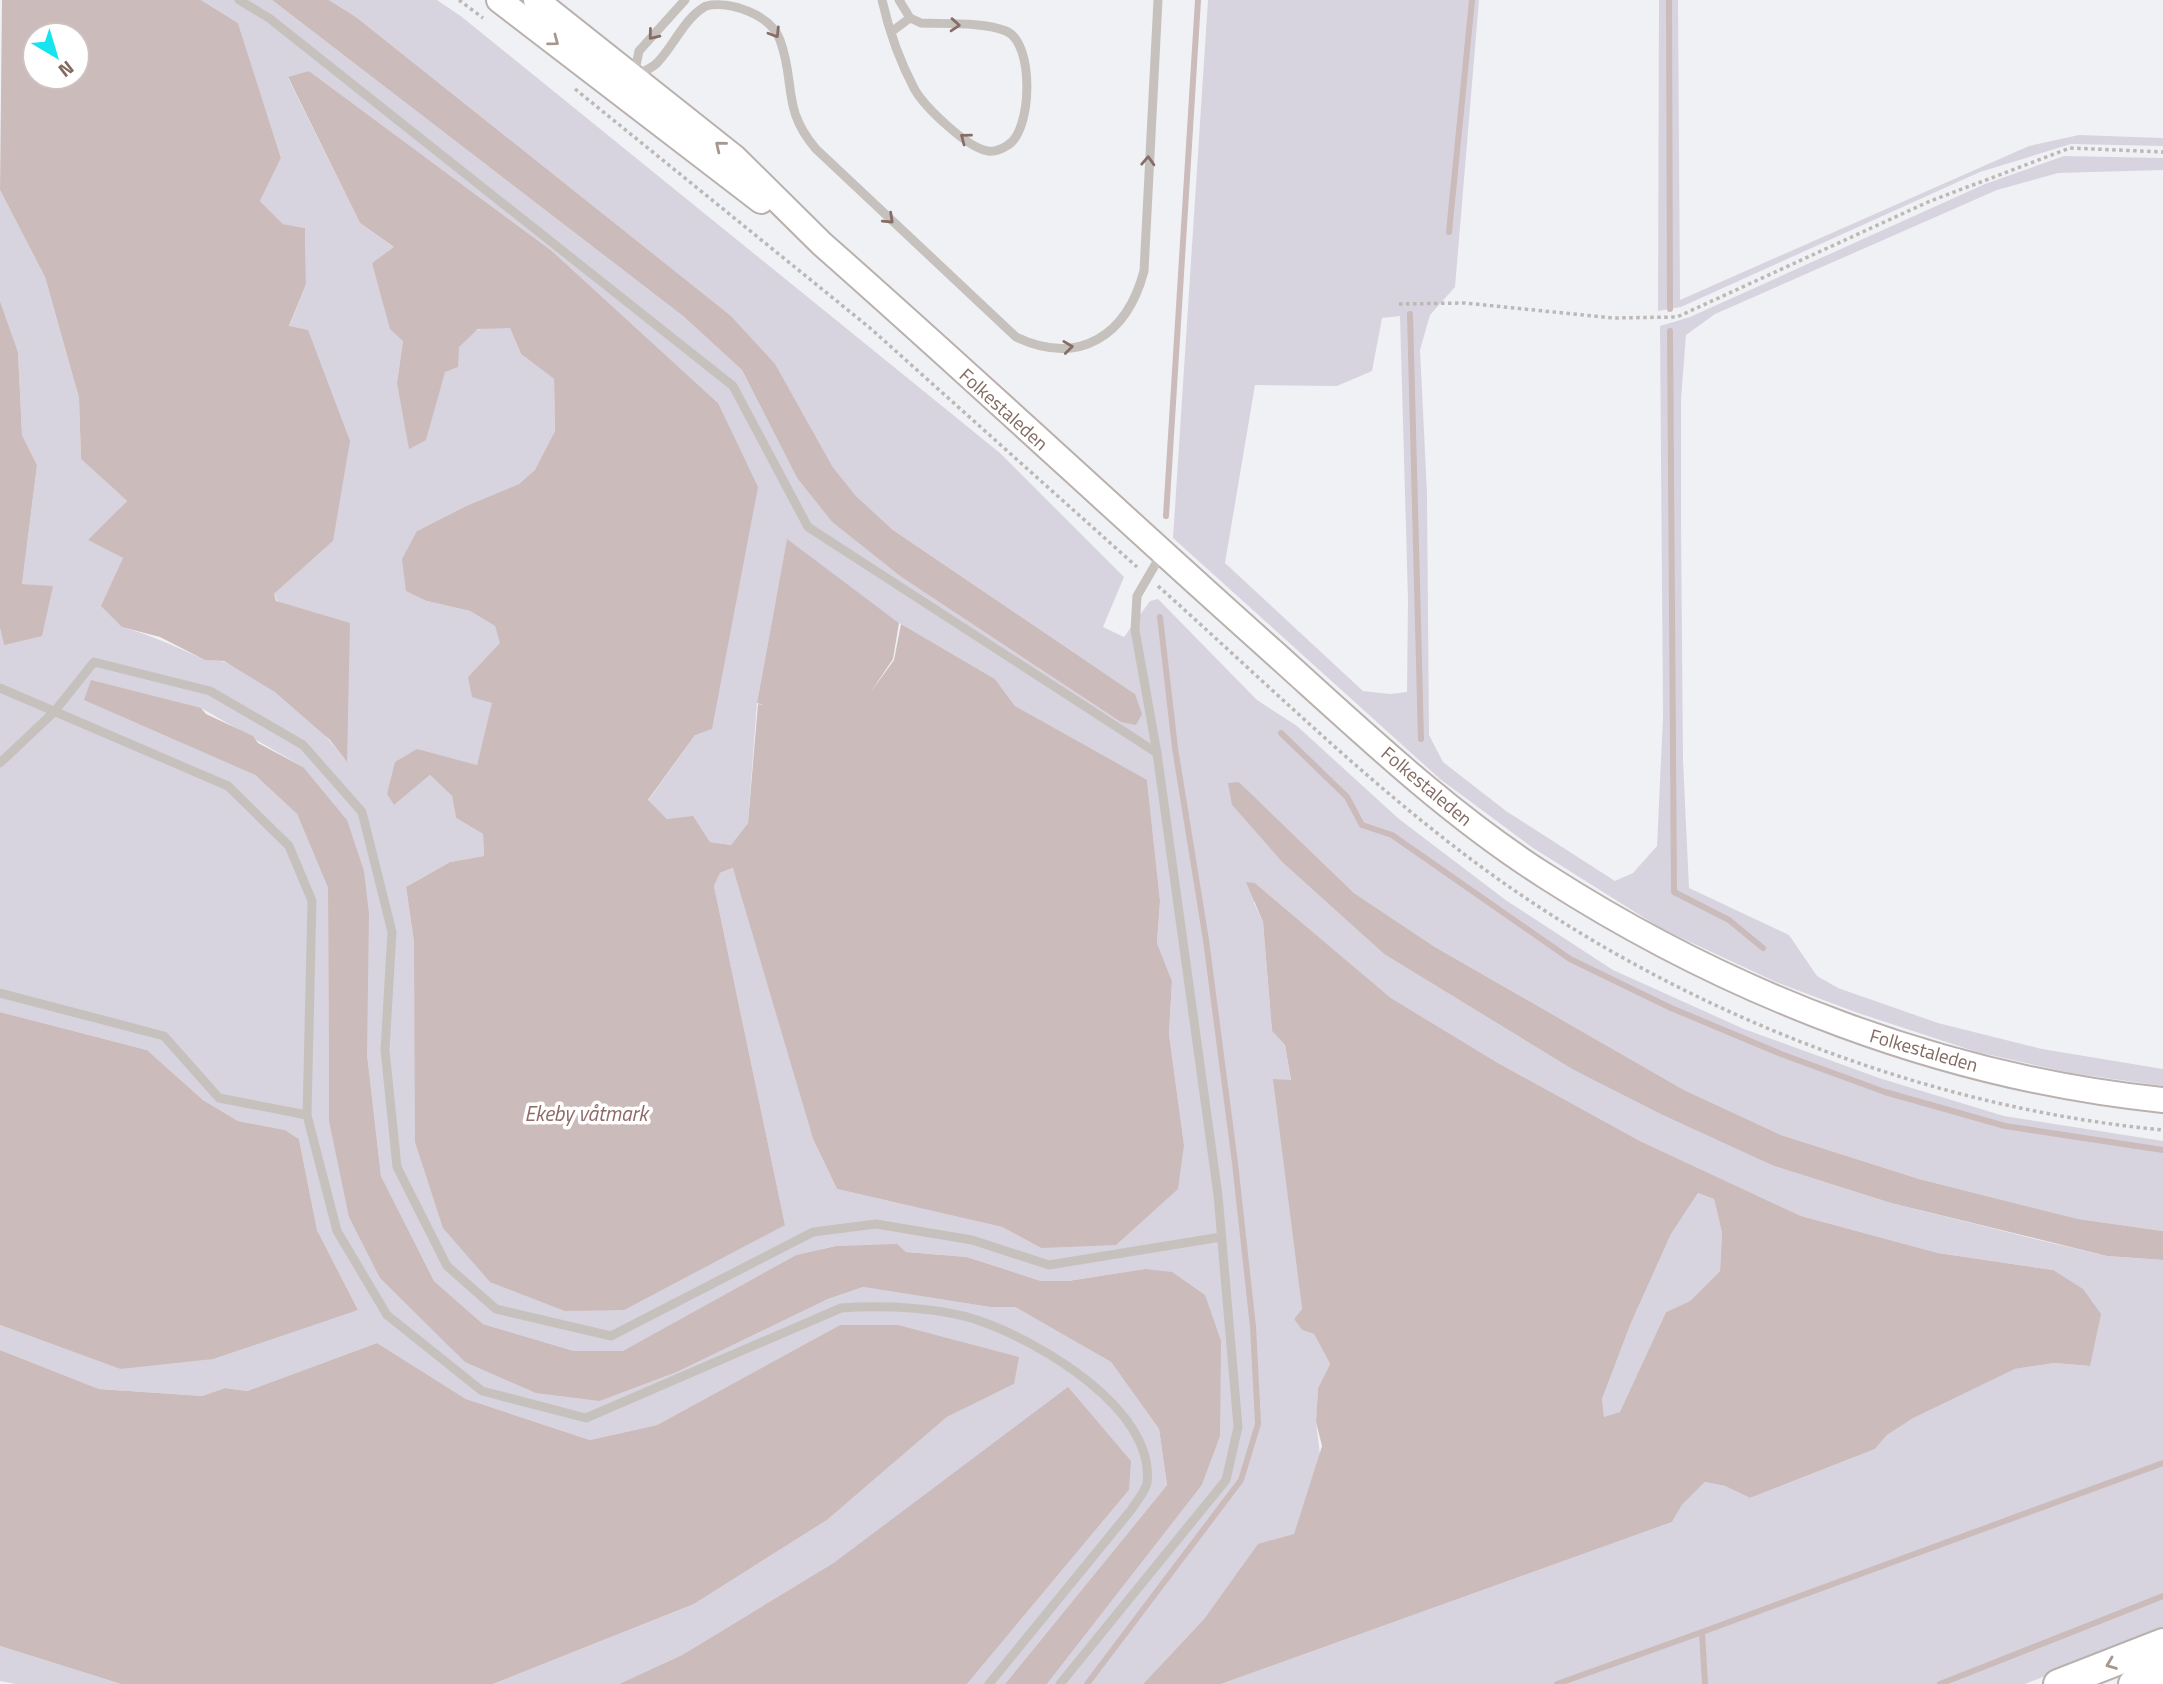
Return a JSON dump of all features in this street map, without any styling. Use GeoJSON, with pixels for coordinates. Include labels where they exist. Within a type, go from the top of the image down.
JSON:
{"type":"FeatureCollection","features":[{"type":"Feature","properties":{"kind":"highway"},"geometry":{"type":"LineString","coordinates":[[2059,1684],[2163,1643]]}},
{"type":"Feature","properties":{"kind":"highway"},"geometry":{"type":"LineString","coordinates":[[2133,1684],[2163,1672]]}},
{"type":"Feature","properties":{"kind":"main road","name":"Folkestaleden"},"geometry":{"type":"LineString","coordinates":[[499,0],[735,158],[822,244],[1417,780],[1544,876],[1668,948],[1771,996],[1874,1037],[2059,1086],[2163,1100]]}},
{"type":"Feature","properties":{"kind":"main road","name":"Folkestaleden"},"geometry":{"type":"LineString","coordinates":[[536,0],[627,85]]}},
{"type":"Feature","properties":{"kind":"lane"},"geometry":{"type":"LineString","coordinates":[[239,0],[269,18],[733,386],[808,527],[1157,753]]}},
{"type":"Feature","properties":{"kind":"lane"},"geometry":{"type":"LineString","coordinates":[[627,85],[639,51],[685,0]]}},
{"type":"Feature","properties":{"kind":"lane"},"geometry":{"type":"LineString","coordinates":[[627,85],[656,64],[691,18],[705,6],[719,0],[737,3],[766,19],[780,38],[791,105],[804,135],[1016,337],[1051,349],[1067,348],[1102,338],[1115,329],[1138,295],[1144,271],[1158,0]]}},
{"type":"Feature","properties":{"kind":"lane"},"geometry":{"type":"LineString","coordinates":[[882,0],[891,32],[916,92],[958,134],[987,151],[998,150],[1015,140],[1024,118],[1026,56],[1014,36],[997,29],[921,23],[910,18],[902,9],[899,0]]}},
{"type":"Feature","properties":{"kind":"lane"},"geometry":{"type":"LineString","coordinates":[[891,32],[910,18]]}},
{"type":"Feature","properties":{"kind":"lane"},"geometry":{"type":"LineString","coordinates":[[1060,1684],[1226,1479],[1238,1426],[1221,1237],[1157,753],[1135,630],[1137,596],[1162,553]]}},
{"type":"Feature","properties":{"kind":"lane"},"geometry":{"type":"LineString","coordinates":[[0,763],[54,712],[94,662],[210,691],[303,745],[362,812],[392,932],[385,1050],[397,1167],[447,1266],[496,1309],[611,1336],[813,1232],[876,1224],[972,1240],[1049,1265],[1221,1237]]}},
{"type":"Feature","properties":{"kind":"lane"},"geometry":{"type":"LineString","coordinates":[[0,688],[228,786],[289,846],[312,901],[307,1115],[337,1231],[387,1315],[482,1391],[586,1418],[841,1308],[885,1304],[978,1320],[1058,1357],[1122,1413],[1143,1448],[1147,1484],[1131,1510],[989,1684]]}},
{"type":"Feature","properties":{"kind":"lane"},"geometry":{"type":"LineString","coordinates":[[0,993],[164,1036],[219,1098],[307,1115]]}},
{"type":"Feature","properties":{"kind":"path"},"geometry":{"type":"LineString","coordinates":[[1399,304],[1465,303],[1613,318],[1677,317],[1928,202],[2070,148],[2163,152]]}},
{"type":"Feature","properties":{"kind":"shaded area"},"geometry":{"type":"Polygon","coordinates":[[[201,0],[272,0],[683,316],[742,370],[797,478],[832,522],[900,576],[1135,694],[893,530],[856,496],[832,466],[730,315],[356,17],[329,0],[437,0],[462,17],[1000,453],[1124,577],[1103,627],[1124,637],[1150,601],[1158,599],[1257,700],[1297,726],[1399,819],[1507,901],[1613,970],[1744,1029],[1879,1078],[2004,1116],[2163,1141],[2163,1231],[2078,1219],[1919,1179],[1781,1135],[1684,1090],[1435,947],[1354,893],[1239,782],[1232,805],[1282,862],[1384,954],[1572,1069],[1774,1166],[1891,1203],[2039,1240],[2107,1256],[2163,1260],[2163,1629],[2025,1684],[1221,1684],[1672,1522],[1682,1505],[1705,1482],[1725,1486],[1750,1498],[1875,1449],[1887,1435],[1913,1417],[2015,1369],[2054,1363],[2090,1366],[2053,1270],[1938,1253],[1801,1216],[1640,1141],[1498,1063],[1391,998],[1255,883],[1254,903],[1263,922],[1272,1031],[1285,1045],[1291,1081],[1274,1079],[1302,1309],[1294,1319],[1302,1330],[1314,1334],[1330,1364],[1318,1388],[1316,1422],[1320,1454],[1294,1535],[1258,1545],[1204,1619],[1143,1684],[1047,1684],[1202,1485],[1220,1435],[1145,1269],[1068,1281],[1041,1281],[967,1257],[906,1252],[897,1245],[836,1246],[796,1255],[624,1351],[574,1351],[483,1324],[434,1281],[381,1176],[367,1054],[303,767],[201,708],[85,700],[255,775],[297,814],[328,888],[329,1121],[380,1278],[600,1401],[677,1372],[828,1299],[863,1287],[990,1307],[1015,1307],[1111,1362],[1159,1429],[1167,1485],[1005,1684],[967,1684],[1129,1490],[835,1562],[682,1655],[619,1684],[493,1684],[694,1604],[827,1520],[947,1417],[1014,1384],[840,1325],[657,1425],[590,1440],[466,1399],[377,1343],[247,1391],[225,1388],[202,1396],[99,1389],[0,1350],[0,1325],[120,1369],[358,1310],[317,1230],[299,1139],[285,1130],[238,1121],[203,1100],[147,1050],[0,1012],[0,628],[4,645],[53,587],[22,584],[37,465],[22,435],[18,352],[0,301],[0,190],[45,277],[79,398],[81,459],[127,501],[89,540],[123,558],[122,627],[204,659],[227,663],[244,672],[293,705],[322,732],[346,761],[274,594],[333,541],[289,327],[306,284],[305,228],[283,224],[260,201],[281,158],[238,23],[201,0]],[[309,71],[288,78],[360,223],[395,248],[372,263],[403,341],[397,383],[426,440],[437,395],[448,365],[464,340],[479,329],[510,328],[521,354],[554,379],[555,431],[535,471],[519,484],[466,506],[417,531],[427,601],[470,611],[495,626],[501,643],[468,677],[493,703],[477,765],[417,750],[387,793],[394,805],[430,775],[452,796],[456,818],[483,834],[484,856],[450,862],[406,887],[414,942],[415,978],[785,1225],[714,886],[720,873],[734,868],[813,1139],[837,1189],[1002,1227],[1041,1248],[1184,1145],[1169,1034],[1172,981],[1157,943],[1160,901],[1147,781],[1015,706],[995,679],[899,623],[787,540],[757,703],[748,823],[731,845],[710,842],[693,817],[667,819],[648,801],[695,735],[718,403],[552,251],[309,71]]]}},
{"type":"Feature","properties":{"kind":"shaded area"},"geometry":{"type":"Polygon","coordinates":[[[1208,0],[1479,0],[1455,287],[1430,315],[1420,350],[1427,493],[1429,735],[1443,762],[1506,811],[1615,881],[1633,873],[1657,846],[1663,717],[1660,326],[1690,317],[1985,184],[2064,156],[2163,158],[2163,170],[2058,173],[1997,190],[1715,314],[1686,335],[1681,399],[1681,522],[1683,760],[1689,888],[1789,935],[1817,976],[1838,988],[1938,1023],[2042,1049],[2163,1069],[2163,1086],[2070,1073],[1977,1052],[1855,1012],[1776,982],[1662,929],[1533,848],[1440,779],[1173,538],[1208,0]],[[1400,316],[1382,318],[1372,371],[1337,386],[1255,385],[1225,563],[1363,691],[1390,694],[1407,692],[1408,600],[1400,316]]]}},
{"type":"Feature","properties":{"kind":"shaded area"},"geometry":{"type":"Polygon","coordinates":[[[1659,0],[1678,0],[1680,300],[2029,146],[2079,135],[2163,138],[2163,146],[2071,144],[1980,172],[1681,307],[1658,311],[1659,0]]]}},
{"type":"Feature","properties":{"kind":"shaded area"},"geometry":{"type":"Polygon","coordinates":[[[1698,1193],[1714,1199],[1722,1233],[1720,1271],[1690,1301],[1666,1312],[1620,1413],[1604,1418],[1602,1399],[1631,1323],[1671,1234],[1698,1193]]]}},
{"type":"Feature","properties":{"kind":"shaded area"},"geometry":{"type":"Polygon","coordinates":[[[0,1646],[121,1684],[16,1684],[0,1681],[0,1646]]]}},
{"type":"Feature","properties":{"kind":"water"},"geometry":{"type":"Polygon","coordinates":[[[2,0],[201,0],[238,23],[281,158],[260,201],[283,224],[305,228],[306,284],[289,326],[308,330],[350,441],[333,541],[274,594],[276,601],[350,623],[347,762],[330,740],[275,692],[224,661],[205,660],[160,637],[122,627],[101,606],[123,558],[88,540],[127,501],[81,459],[79,398],[45,277],[0,190],[2,0]]]}},
{"type":"Feature","properties":{"kind":"water"},"geometry":{"type":"Polygon","coordinates":[[[272,0],[329,0],[356,17],[730,315],[775,364],[832,466],[856,496],[893,530],[1135,694],[1142,714],[1136,725],[1121,722],[900,576],[832,522],[797,478],[742,370],[683,316],[272,0]]]}},
{"type":"Feature","properties":{"kind":"water","name":"Ekeby våtmark"},"geometry":{"type":"Polygon","coordinates":[[[309,71],[552,251],[718,403],[758,487],[712,729],[695,735],[648,800],[667,819],[693,816],[710,842],[731,845],[748,823],[758,704],[763,705],[757,703],[787,539],[899,623],[893,659],[870,693],[894,660],[901,624],[995,679],[1015,706],[1147,780],[1160,901],[1157,943],[1172,981],[1169,1034],[1184,1145],[1178,1189],[1116,1245],[1041,1248],[1002,1227],[837,1189],[813,1139],[733,868],[720,873],[714,886],[785,1225],[624,1310],[565,1311],[490,1282],[443,1228],[415,1142],[414,942],[406,887],[450,862],[484,856],[483,834],[456,818],[452,796],[430,775],[394,805],[387,794],[395,762],[417,749],[477,765],[492,703],[472,697],[468,677],[500,643],[495,626],[470,611],[427,601],[406,591],[402,559],[417,531],[466,506],[519,484],[535,470],[555,431],[554,379],[521,354],[510,328],[478,329],[459,347],[458,367],[445,372],[426,440],[409,449],[397,383],[403,341],[390,329],[372,263],[394,247],[360,223],[288,77],[309,71]]]}},
{"type":"Feature","properties":{"kind":"water"},"geometry":{"type":"Polygon","coordinates":[[[0,301],[18,352],[22,435],[37,465],[22,584],[53,586],[42,636],[4,645],[0,628],[0,301]]]}},
{"type":"Feature","properties":{"kind":"water"},"geometry":{"type":"Polygon","coordinates":[[[91,680],[201,708],[206,714],[253,736],[258,743],[303,767],[347,820],[364,871],[369,914],[367,1054],[381,1176],[434,1281],[483,1324],[574,1351],[623,1351],[796,1255],[836,1246],[897,1244],[906,1252],[967,1257],[1041,1281],[1068,1281],[1145,1269],[1172,1272],[1205,1295],[1221,1341],[1220,1436],[1202,1485],[1047,1684],[1005,1684],[1167,1485],[1159,1429],[1111,1362],[1015,1307],[990,1307],[863,1287],[828,1299],[677,1372],[600,1401],[536,1393],[465,1362],[380,1278],[349,1217],[329,1121],[328,888],[297,814],[255,775],[84,700],[91,680]]]}},
{"type":"Feature","properties":{"kind":"water"},"geometry":{"type":"Polygon","coordinates":[[[1239,782],[1354,893],[1435,947],[1684,1090],[1781,1135],[1919,1179],[2078,1219],[2163,1231],[2163,1260],[2107,1256],[1891,1203],[1774,1166],[1572,1069],[1384,954],[1282,862],[1232,805],[1228,783],[1239,782]]]}},
{"type":"Feature","properties":{"kind":"water"},"geometry":{"type":"Polygon","coordinates":[[[1246,882],[1255,883],[1391,998],[1498,1063],[1640,1141],[1801,1216],[1938,1253],[2053,1270],[2083,1289],[2101,1314],[2090,1366],[2054,1363],[2015,1369],[1913,1418],[1887,1435],[1875,1449],[1750,1498],[1725,1486],[1705,1482],[1682,1505],[1672,1522],[1221,1684],[1143,1684],[1204,1619],[1258,1544],[1294,1534],[1322,1446],[1316,1422],[1318,1388],[1330,1364],[1314,1334],[1302,1330],[1294,1319],[1302,1309],[1273,1079],[1291,1080],[1285,1045],[1272,1031],[1263,922],[1246,882]],[[1698,1193],[1671,1234],[1631,1323],[1602,1399],[1604,1417],[1620,1412],[1666,1312],[1690,1301],[1720,1271],[1722,1233],[1714,1199],[1698,1193]]]}},
{"type":"Feature","properties":{"kind":"water"},"geometry":{"type":"Polygon","coordinates":[[[0,1012],[147,1050],[203,1100],[238,1121],[285,1130],[299,1139],[317,1230],[358,1310],[213,1359],[120,1369],[0,1325],[0,1012]]]}},
{"type":"Feature","properties":{"kind":"water"},"geometry":{"type":"Polygon","coordinates":[[[840,1325],[898,1325],[1019,1357],[1014,1384],[947,1417],[827,1520],[694,1604],[493,1684],[121,1684],[0,1646],[0,1350],[99,1389],[202,1396],[225,1388],[247,1391],[377,1343],[466,1399],[590,1440],[657,1425],[840,1325]]]}},
{"type":"Feature","properties":{"kind":"water"},"geometry":{"type":"Polygon","coordinates":[[[1068,1387],[1131,1461],[1129,1490],[967,1684],[619,1684],[682,1655],[835,1562],[1068,1387]]]}},
{"type":"Feature","properties":{"kind":"waterway"},"geometry":{"type":"LineString","coordinates":[[1166,516],[1198,0]]}},
{"type":"Feature","properties":{"kind":"waterway"},"geometry":{"type":"LineString","coordinates":[[1449,232],[1472,0]]}},
{"type":"Feature","properties":{"kind":"waterway"},"geometry":{"type":"LineString","coordinates":[[1669,0],[1670,309]]}},
{"type":"Feature","properties":{"kind":"waterway"},"geometry":{"type":"LineString","coordinates":[[1410,314],[1421,739]]}},
{"type":"Feature","properties":{"kind":"waterway"},"geometry":{"type":"LineString","coordinates":[[1670,331],[1674,892],[1729,920],[1763,948]]}},
{"type":"Feature","properties":{"kind":"waterway"},"geometry":{"type":"LineString","coordinates":[[1087,1684],[1241,1480],[1258,1424],[1253,1327],[1235,1163],[1206,940],[1175,748],[1160,617]]}},
{"type":"Feature","properties":{"kind":"waterway"},"geometry":{"type":"LineString","coordinates":[[1281,733],[1347,797],[1362,825],[1392,835],[1570,959],[1671,1008],[1781,1054],[1885,1092],[2005,1126],[2163,1150]]}},
{"type":"Feature","properties":{"kind":"waterway"},"geometry":{"type":"LineString","coordinates":[[1705,1684],[1702,1632],[2163,1463]]}},
{"type":"Feature","properties":{"kind":"waterway"},"geometry":{"type":"LineString","coordinates":[[1940,1684],[2163,1596]]}},
{"type":"Feature","properties":{"kind":"waterway"},"geometry":{"type":"LineString","coordinates":[[1557,1684],[1702,1632]]}}]}
